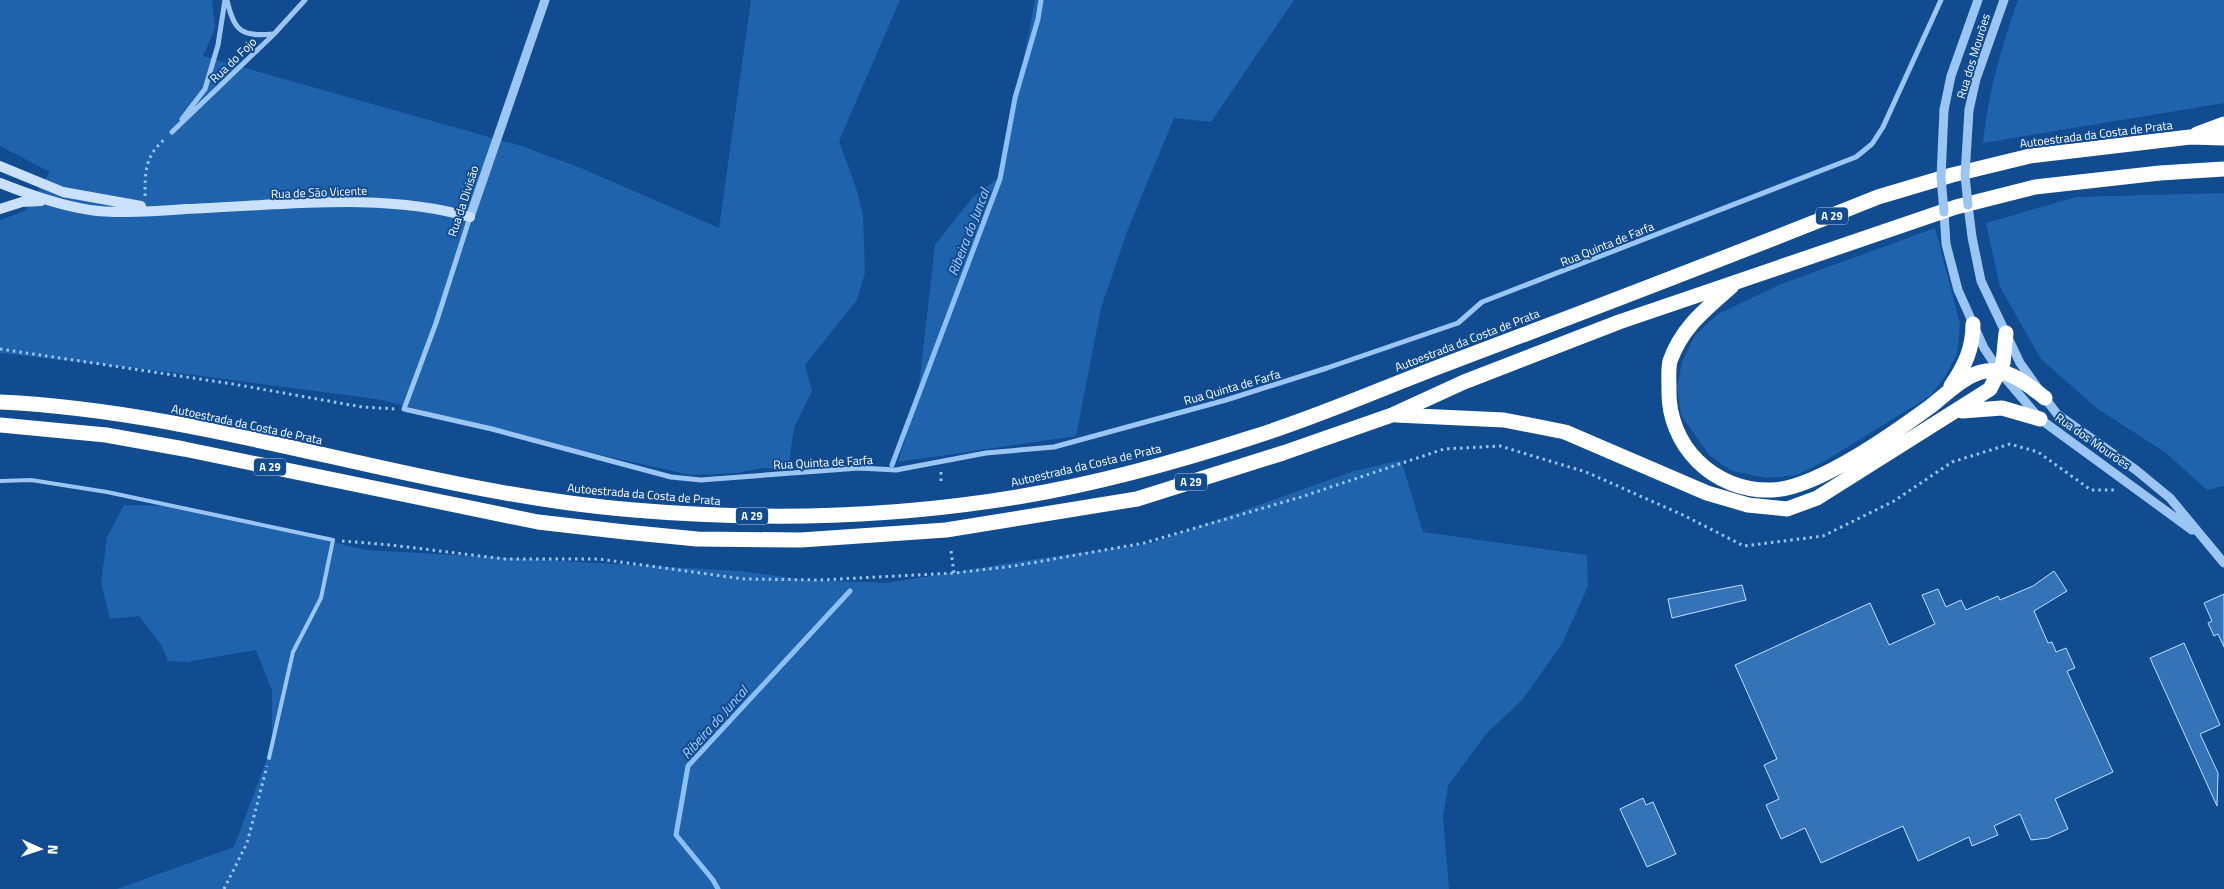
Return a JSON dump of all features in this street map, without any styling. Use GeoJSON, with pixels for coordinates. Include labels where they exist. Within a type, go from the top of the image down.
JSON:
{"type":"FeatureCollection","features":[{"type":"Feature","properties":{"kind":"highway"},"geometry":{"type":"LineString","coordinates":[[2190,137],[2224,124]]}},
{"type":"Feature","properties":{"kind":"highway","name":"Autoestrada da Costa de Prata"},"geometry":{"type":"LineString","coordinates":[[0,402],[35,404],[109,413],[187,426],[538,499],[628,510],[696,515],[803,518],[923,510],[1025,496],[1133,473],[1253,438],[1878,197],[1952,175],[2030,156],[2190,137],[2224,138]]}},
{"type":"Feature","properties":{"kind":"highway","name":"A 29"},"geometry":{"type":"LineString","coordinates":[[0,425],[97,434],[155,444],[538,522],[697,539],[801,540],[946,530],[1137,499],[1283,454],[1392,415],[1464,382],[1619,322],[1736,283],[1894,226],[1956,207],[2035,187],[2160,173],[2224,169]]}},
{"type":"Feature","properties":{"kind":"highway"},"geometry":{"type":"LineString","coordinates":[[1736,283],[1685,330],[1670,363],[1669,400],[1675,431],[1692,456],[1713,473],[1742,487],[1772,490],[1800,486],[1852,458],[1914,419],[1944,396],[1981,372],[2011,374],[2045,398]]}},
{"type":"Feature","properties":{"kind":"highway"},"geometry":{"type":"LineString","coordinates":[[1944,396],[1964,368],[1973,338],[1973,324]]}},
{"type":"Feature","properties":{"kind":"highway"},"geometry":{"type":"LineString","coordinates":[[1392,415],[1450,416],[1504,420],[1566,432],[1707,493],[1748,505],[1787,509],[1817,498],[1990,389],[2000,372],[2006,350],[2006,333]]}},
{"type":"Feature","properties":{"kind":"highway"},"geometry":{"type":"LineString","coordinates":[[1953,412],[2002,408],[2040,419]]}},
{"type":"Feature","properties":{"kind":"main road","name":"Rua de São Vicente"},"geometry":{"type":"LineString","coordinates":[[0,166],[63,192],[167,210]]}},
{"type":"Feature","properties":{"kind":"main road"},"geometry":{"type":"LineString","coordinates":[[0,178],[22,175]]}},
{"type":"Feature","properties":{"kind":"main road","name":"Rua de São Vicente"},"geometry":{"type":"LineString","coordinates":[[0,183],[45,200],[92,210],[167,210],[375,202],[422,206],[470,217]]}},
{"type":"Feature","properties":{"kind":"main road"},"geometry":{"type":"LineString","coordinates":[[0,209],[22,202],[45,200]]}},
{"type":"Feature","properties":{"kind":"street"},"geometry":{"type":"LineString","coordinates":[[226,0],[232,21],[242,32],[256,36],[274,34]]}},
{"type":"Feature","properties":{"kind":"street"},"geometry":{"type":"LineString","coordinates":[[172,132],[205,89],[218,45],[226,0]]}},
{"type":"Feature","properties":{"kind":"street","name":"Rua do Fojo"},"geometry":{"type":"LineString","coordinates":[[172,132],[274,34],[305,0]]}},
{"type":"Feature","properties":{"kind":"street","name":"Rua da Divisão"},"geometry":{"type":"LineString","coordinates":[[404,409],[436,324],[470,217],[545,0]]}},
{"type":"Feature","properties":{"kind":"street","name":"Rua Quinta de Farfa"},"geometry":{"type":"LineString","coordinates":[[404,409],[492,429],[671,477],[701,480],[859,468],[896,470],[986,453],[1054,447],[1226,400],[1458,323],[1482,302],[1856,158],[1872,144],[1883,127],[1941,0]]}},
{"type":"Feature","properties":{"kind":"street","name":"Rua dos Mourões"},"geometry":{"type":"LineString","coordinates":[[1978,0],[1951,76],[1944,110],[1941,177],[1946,244],[1958,290],[1984,348],[2000,372],[2040,419],[2205,538]]}},
{"type":"Feature","properties":{"kind":"street","name":"Rua dos Mourões"},"geometry":{"type":"LineString","coordinates":[[2004,0],[1976,79],[1969,110],[1965,175],[1972,237],[1981,281],[2020,363],[2057,414],[2136,470],[2170,498],[2224,562]]}},
{"type":"Feature","properties":{"kind":"lane"},"geometry":{"type":"LineString","coordinates":[[0,481],[32,480],[107,492],[333,540],[321,598],[293,652],[269,758]]}},
{"type":"Feature","properties":{"kind":"path"},"geometry":{"type":"LineString","coordinates":[[145,206],[144,168],[157,146],[172,132]]}},
{"type":"Feature","properties":{"kind":"path"},"geometry":{"type":"LineString","coordinates":[[0,349],[233,384],[362,407],[404,409]]}},
{"type":"Feature","properties":{"kind":"path"},"geometry":{"type":"LineString","coordinates":[[333,540],[392,545],[505,559],[599,559],[744,579],[820,580],[954,573],[1014,566],[1144,543],[1301,497],[1444,449],[1500,446],[1586,472],[1683,515],[1744,546],[1823,536],[1894,501],[1952,462],[2010,444],[2038,452],[2090,490],[2122,490]]}},
{"type":"Feature","properties":{"kind":"path"},"geometry":{"type":"LineString","coordinates":[[951,551],[954,573]]}},
{"type":"Feature","properties":{"kind":"path"},"geometry":{"type":"LineString","coordinates":[[224,889],[247,843],[269,758]]}},
{"type":"Feature","properties":{"kind":"shaded area"},"geometry":{"type":"Polygon","coordinates":[[[0,0],[212,0],[215,28],[203,56],[521,146],[581,168],[719,228],[751,0],[900,0],[839,141],[857,191],[863,215],[865,273],[857,300],[805,365],[812,391],[794,428],[788,469],[763,468],[737,473],[691,475],[511,435],[383,400],[186,374],[0,353],[0,220],[25,211],[50,172],[0,146],[0,0]]]}},
{"type":"Feature","properties":{"kind":"shaded area"},"geometry":{"type":"Polygon","coordinates":[[[1035,0],[1294,0],[1211,122],[1174,118],[1128,229],[1101,308],[1076,436],[898,462],[917,403],[935,245],[972,198],[1001,176],[1035,0]]]}},
{"type":"Feature","properties":{"kind":"shaded area"},"geometry":{"type":"Polygon","coordinates":[[[2018,0],[2224,0],[2224,103],[1983,143],[1988,106],[1996,71],[2018,0]]]}},
{"type":"Feature","properties":{"kind":"shaded area"},"geometry":{"type":"Polygon","coordinates":[[[2224,193],[2224,486],[2207,490],[2166,453],[2098,409],[2041,359],[2000,287],[1986,223],[2076,197],[2224,193]]]}},
{"type":"Feature","properties":{"kind":"shaded area"},"geometry":{"type":"Polygon","coordinates":[[[1935,228],[1960,324],[1957,354],[1945,377],[1930,396],[1825,461],[1797,475],[1767,478],[1732,471],[1709,455],[1681,415],[1677,387],[1682,362],[1695,335],[1718,314],[1781,284],[1935,228]]]}},
{"type":"Feature","properties":{"kind":"shaded area"},"geometry":{"type":"Polygon","coordinates":[[[1401,460],[1423,532],[1587,555],[1588,586],[1562,644],[1522,700],[1486,734],[1448,786],[1443,817],[1449,889],[117,889],[234,847],[272,745],[272,691],[256,650],[187,662],[168,661],[162,646],[139,616],[110,619],[101,583],[107,537],[124,505],[178,506],[366,550],[739,571],[807,580],[887,583],[1022,561],[1152,543],[1354,471],[1401,460]]]}},
{"type":"Feature","properties":{"kind":"building"},"geometry":{"type":"Polygon","coordinates":[[[2054,571],[2067,591],[2034,611],[2048,643],[2052,642],[2056,652],[2066,648],[2075,668],[2067,671],[2113,772],[2055,799],[2068,829],[2048,838],[2031,840],[2020,814],[1994,826],[1998,835],[1972,846],[1969,837],[1918,861],[1903,826],[1821,863],[1805,828],[1781,839],[1766,805],[1779,799],[1764,765],[1777,759],[1735,665],[1870,603],[1889,645],[1935,624],[1922,595],[1938,589],[1946,607],[1961,600],[1966,610],[1998,596],[2000,600],[2033,586],[2054,571]]]}},
{"type":"Feature","properties":{"kind":"building"},"geometry":{"type":"Polygon","coordinates":[[[1742,585],[1746,600],[1672,618],[1668,599],[1742,585]]]}},
{"type":"Feature","properties":{"kind":"building"},"geometry":{"type":"Polygon","coordinates":[[[2224,594],[2224,647],[2218,634],[2214,636],[2208,623],[2212,621],[2204,603],[2224,594]]]}},
{"type":"Feature","properties":{"kind":"building"},"geometry":{"type":"Polygon","coordinates":[[[2184,643],[2220,725],[2200,734],[2218,773],[2217,806],[2150,658],[2184,643]]]}},
{"type":"Feature","properties":{"kind":"building"},"geometry":{"type":"Polygon","coordinates":[[[1643,798],[1646,805],[1653,802],[1676,854],[1647,867],[1620,809],[1643,798]]]}},
{"type":"Feature","properties":{"kind":"waterway","name":"Ribeira do Juncal"},"geometry":{"type":"LineString","coordinates":[[892,465],[1000,179],[1015,98],[1038,19],[1041,0]]}},
{"type":"Feature","properties":{"kind":"waterway","name":"Ribeira do Juncal"},"geometry":{"type":"LineString","coordinates":[[718,889],[713,880],[676,835],[688,766],[850,591]]}}]}
